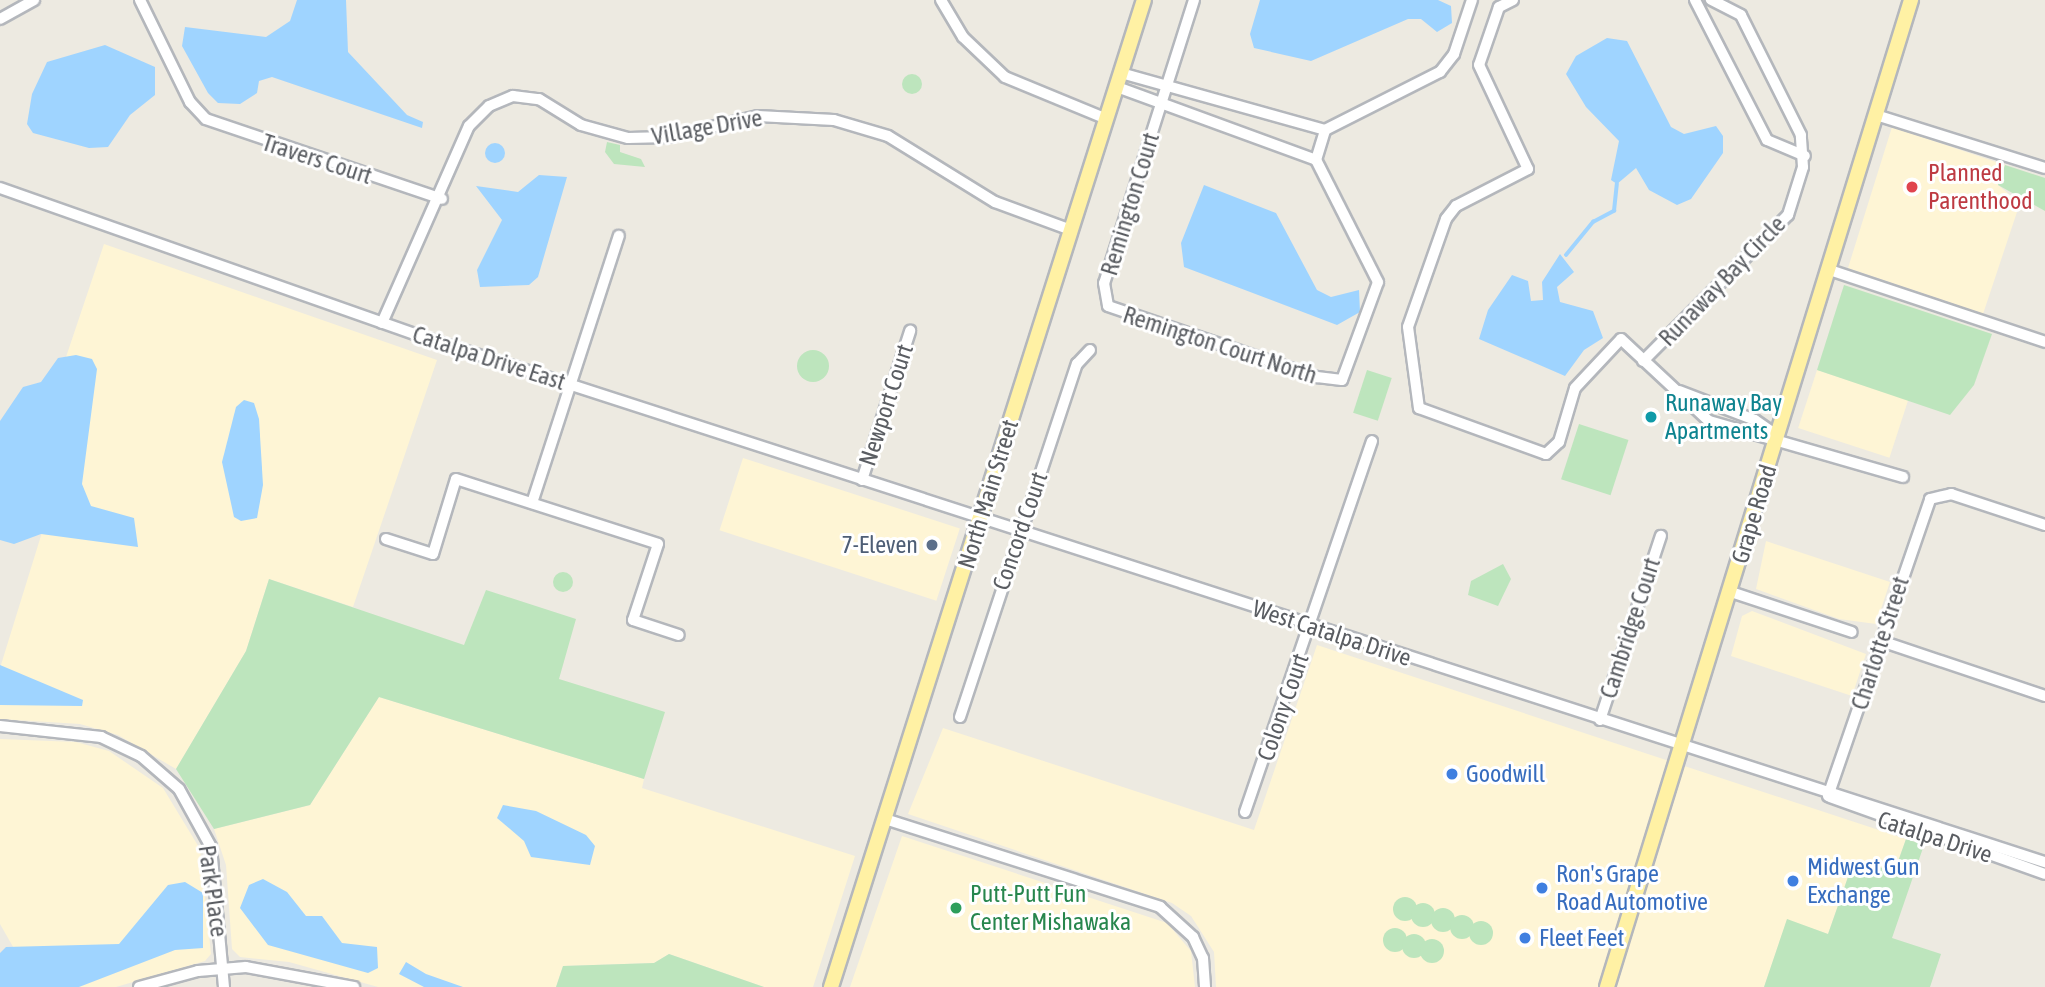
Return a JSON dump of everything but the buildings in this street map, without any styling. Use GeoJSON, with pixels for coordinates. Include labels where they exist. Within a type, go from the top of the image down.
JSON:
{"type":"FeatureCollection","features":[{"type":"Feature","properties":{"kind":"main road","name":"North Main Street"},"geometry":{"type":"LineString","coordinates":[[831,987],[1144,0]]}},
{"type":"Feature","properties":{"kind":"main road","name":"Grape Road"},"geometry":{"type":"LineString","coordinates":[[1607,987],[1683,748],[1911,0]]}},
{"type":"Feature","properties":{"kind":"street"},"geometry":{"type":"LineString","coordinates":[[0,19],[34,0]]}},
{"type":"Feature","properties":{"kind":"street","name":"Travers Court"},"geometry":{"type":"LineString","coordinates":[[140,0],[195,111],[218,126],[442,199]]}},
{"type":"Feature","properties":{"kind":"street"},"geometry":{"type":"LineString","coordinates":[[941,0],[963,37],[1005,77],[1041,97],[1107,119]]}},
{"type":"Feature","properties":{"kind":"street","name":"Remington Court"},"geometry":{"type":"LineString","coordinates":[[1108,306],[1104,283],[1194,0]]}},
{"type":"Feature","properties":{"kind":"street"},"geometry":{"type":"LineString","coordinates":[[1119,80],[1166,88],[1325,130],[1440,72],[1454,54],[1472,0]]}},
{"type":"Feature","properties":{"kind":"street","name":"Runaway Bay Circle"},"geometry":{"type":"LineString","coordinates":[[1513,0],[1499,7],[1479,65],[1528,169],[1456,206],[1446,219],[1408,327],[1419,408],[1546,454],[1559,442],[1575,388],[1594,363],[1622,339],[1666,384],[1755,420],[1778,436],[1903,477]]}},
{"type":"Feature","properties":{"kind":"street"},"geometry":{"type":"LineString","coordinates":[[1695,0],[1767,140],[1805,156]]}},
{"type":"Feature","properties":{"kind":"street"},"geometry":{"type":"LineString","coordinates":[[1711,0],[1741,15],[1801,135],[1805,156]]}},
{"type":"Feature","properties":{"kind":"street","name":"Remington Court"},"geometry":{"type":"LineString","coordinates":[[1119,80],[1162,102]]}},
{"type":"Feature","properties":{"kind":"street","name":"Village Drive"},"geometry":{"type":"LineString","coordinates":[[382,323],[407,257],[442,199],[478,115],[499,100],[527,96],[594,130],[628,138],[668,137],[758,116],[834,120],[888,136],[995,202],[1071,230]]}},
{"type":"Feature","properties":{"kind":"street"},"geometry":{"type":"LineString","coordinates":[[1162,102],[1316,160],[1325,130]]}},
{"type":"Feature","properties":{"kind":"street"},"geometry":{"type":"LineString","coordinates":[[1876,115],[2045,168]]}},
{"type":"Feature","properties":{"kind":"street","name":"Runaway Bay Circle"},"geometry":{"type":"LineString","coordinates":[[1643,361],[1788,215],[1805,156]]}},
{"type":"Feature","properties":{"kind":"street","name":"Remington Court North"},"geometry":{"type":"LineString","coordinates":[[1108,306],[1317,377],[1342,380],[1378,282],[1316,160]]}},
{"type":"Feature","properties":{"kind":"street","name":"Catalpa Drive East"},"geometry":{"type":"LineString","coordinates":[[0,188],[382,323],[981,519]]}},
{"type":"Feature","properties":{"kind":"street"},"geometry":{"type":"LineString","coordinates":[[532,503],[619,236]]}},
{"type":"Feature","properties":{"kind":"street"},"geometry":{"type":"LineString","coordinates":[[1830,270],[2045,342]]}},
{"type":"Feature","properties":{"kind":"street","name":"Newport Court"},"geometry":{"type":"LineString","coordinates":[[862,480],[910,331]]}},
{"type":"Feature","properties":{"kind":"street","name":"Concord Court"},"geometry":{"type":"LineString","coordinates":[[960,718],[1077,364],[1090,350]]}},
{"type":"Feature","properties":{"kind":"street","name":"Colony Court"},"geometry":{"type":"LineString","coordinates":[[1245,813],[1372,441]]}},
{"type":"Feature","properties":{"kind":"street"},"geometry":{"type":"LineString","coordinates":[[386,539],[433,554],[456,478],[658,544],[633,620],[678,635]]}},
{"type":"Feature","properties":{"kind":"street","name":"Charlotte Street"},"geometry":{"type":"LineString","coordinates":[[1828,796],[1923,511],[1937,494],[2045,525]]}},
{"type":"Feature","properties":{"kind":"street","name":"West Catalpa Drive"},"geometry":{"type":"LineString","coordinates":[[981,519],[1683,748]]}},
{"type":"Feature","properties":{"kind":"street","name":"Cambridge Court"},"geometry":{"type":"LineString","coordinates":[[1600,720],[1661,536]]}},
{"type":"Feature","properties":{"kind":"street"},"geometry":{"type":"LineString","coordinates":[[1731,592],[1852,632]]}},
{"type":"Feature","properties":{"kind":"street"},"geometry":{"type":"LineString","coordinates":[[1881,641],[2045,696]]}},
{"type":"Feature","properties":{"kind":"street","name":"Park Place"},"geometry":{"type":"LineString","coordinates":[[0,726],[101,737],[141,756],[179,789],[211,846],[224,987]]}},
{"type":"Feature","properties":{"kind":"street","name":"Catalpa Drive"},"geometry":{"type":"LineString","coordinates":[[1683,748],[1828,796],[2045,862]]}},
{"type":"Feature","properties":{"kind":"street","name":"Catalpa Drive"},"geometry":{"type":"LineString","coordinates":[[1828,796],[1848,809],[2045,874]]}},
{"type":"Feature","properties":{"kind":"street"},"geometry":{"type":"LineString","coordinates":[[885,819],[1160,907],[1193,937],[1203,958],[1205,987]]}},
{"type":"Feature","properties":{"kind":"street"},"geometry":{"type":"LineString","coordinates":[[139,987],[223,968],[293,971],[355,987]]}},
{"type":"Feature","properties":{"kind":"shaded area"},"geometry":{"type":"Polygon","coordinates":[[[1892,127],[2005,165],[1998,185],[2020,203],[1983,314],[1848,268],[1892,127]]]}},
{"type":"Feature","properties":{"kind":"shaded area"},"geometry":{"type":"Polygon","coordinates":[[[104,244],[437,360],[353,607],[269,579],[246,651],[176,769],[118,735],[80,724],[0,719],[0,668],[92,371],[65,360],[104,244]]]}},
{"type":"Feature","properties":{"kind":"shaded area"},"geometry":{"type":"Polygon","coordinates":[[[1817,370],[1908,400],[1889,458],[1798,428],[1817,370]]]}},
{"type":"Feature","properties":{"kind":"shaded area"},"geometry":{"type":"Polygon","coordinates":[[[743,458],[960,528],[936,601],[720,530],[743,458]]]}},
{"type":"Feature","properties":{"kind":"shaded area"},"geometry":{"type":"Polygon","coordinates":[[[1766,541],[1890,582],[1876,624],[1839,619],[1756,589],[1766,541]]]}},
{"type":"Feature","properties":{"kind":"shaded area"},"geometry":{"type":"Polygon","coordinates":[[[1752,611],[1866,654],[1852,696],[1731,656],[1742,616],[1752,611]]]}},
{"type":"Feature","properties":{"kind":"shaded area"},"geometry":{"type":"Polygon","coordinates":[[[1317,645],[1906,839],[1895,870],[1872,866],[1848,877],[1828,934],[1787,920],[1764,987],[1216,987],[1214,952],[1191,916],[1172,903],[908,814],[943,728],[1254,830],[1317,645]]]}},
{"type":"Feature","properties":{"kind":"shaded area"},"geometry":{"type":"Polygon","coordinates":[[[379,697],[644,779],[642,788],[855,856],[813,987],[764,987],[669,954],[654,963],[563,966],[556,987],[378,987],[289,962],[240,957],[232,949],[226,865],[214,829],[310,805],[379,697]]]}},
{"type":"Feature","properties":{"kind":"shaded area"},"geometry":{"type":"Polygon","coordinates":[[[0,739],[76,742],[109,751],[163,788],[200,849],[211,954],[205,961],[116,987],[36,987],[0,924],[0,739]]]}},
{"type":"Feature","properties":{"kind":"shaded area"},"geometry":{"type":"Polygon","coordinates":[[[902,836],[1167,923],[1191,951],[1195,987],[850,987],[902,836]]]}},
{"type":"Feature","properties":{"kind":"green space"},"geometry":{"type":"Polygon","coordinates":[[[912,74],[919,77],[922,84],[919,91],[912,94],[905,91],[902,84],[905,77],[912,74]]]}},
{"type":"Feature","properties":{"kind":"green space"},"geometry":{"type":"Polygon","coordinates":[[[607,142],[620,145],[620,152],[641,159],[645,167],[614,164],[605,152],[607,142]]]}},
{"type":"Feature","properties":{"kind":"green space"},"geometry":{"type":"Polygon","coordinates":[[[2005,165],[2045,178],[2045,211],[1998,185],[2005,165]]]}},
{"type":"Feature","properties":{"kind":"green space"},"geometry":{"type":"Polygon","coordinates":[[[1844,285],[1992,334],[1974,385],[1950,415],[1817,370],[1844,285]]]}},
{"type":"Feature","properties":{"kind":"green space"},"geometry":{"type":"Polygon","coordinates":[[[813,350],[824,355],[829,366],[824,377],[813,382],[802,377],[797,366],[802,355],[813,350]]]}},
{"type":"Feature","properties":{"kind":"green space"},"geometry":{"type":"Polygon","coordinates":[[[1367,370],[1392,378],[1378,421],[1353,413],[1367,370]]]}},
{"type":"Feature","properties":{"kind":"green space"},"geometry":{"type":"Polygon","coordinates":[[[1579,424],[1628,440],[1611,495],[1561,479],[1579,424]]]}},
{"type":"Feature","properties":{"kind":"green space"},"geometry":{"type":"Polygon","coordinates":[[[1503,564],[1511,579],[1498,606],[1468,595],[1471,581],[1503,564]]]}},
{"type":"Feature","properties":{"kind":"green space"},"geometry":{"type":"Polygon","coordinates":[[[563,572],[570,575],[573,582],[570,589],[563,592],[556,589],[553,582],[556,575],[563,572]]]}},
{"type":"Feature","properties":{"kind":"green space"},"geometry":{"type":"Polygon","coordinates":[[[269,579],[464,645],[486,590],[576,619],[559,679],[665,712],[644,779],[379,697],[310,805],[214,829],[176,769],[246,651],[269,579]]]}},
{"type":"Feature","properties":{"kind":"green space"},"geometry":{"type":"Polygon","coordinates":[[[1906,839],[1924,845],[1892,938],[1941,954],[1930,987],[1764,987],[1787,919],[1828,934],[1848,877],[1872,866],[1895,870],[1906,839]]]}},
{"type":"Feature","properties":{"kind":"green space"},"geometry":{"type":"Polygon","coordinates":[[[1405,897],[1416,904],[1417,909],[1410,920],[1405,921],[1394,914],[1393,909],[1400,898],[1405,897]]]}},
{"type":"Feature","properties":{"kind":"green space"},"geometry":{"type":"Polygon","coordinates":[[[1423,903],[1434,910],[1435,915],[1428,926],[1423,927],[1412,920],[1411,915],[1418,904],[1423,903]]]}},
{"type":"Feature","properties":{"kind":"green space"},"geometry":{"type":"Polygon","coordinates":[[[1443,908],[1454,915],[1455,920],[1448,931],[1443,932],[1432,925],[1431,920],[1438,909],[1443,908]]]}},
{"type":"Feature","properties":{"kind":"green space"},"geometry":{"type":"Polygon","coordinates":[[[1462,915],[1473,922],[1474,927],[1467,938],[1462,939],[1451,932],[1450,927],[1457,916],[1462,915]]]}},
{"type":"Feature","properties":{"kind":"green space"},"geometry":{"type":"Polygon","coordinates":[[[1481,921],[1492,928],[1493,933],[1486,944],[1481,945],[1470,938],[1469,933],[1476,922],[1481,921]]]}},
{"type":"Feature","properties":{"kind":"green space"},"geometry":{"type":"Polygon","coordinates":[[[1395,928],[1406,935],[1407,940],[1400,951],[1395,952],[1384,945],[1383,940],[1390,929],[1395,928]]]}},
{"type":"Feature","properties":{"kind":"green space"},"geometry":{"type":"Polygon","coordinates":[[[1414,934],[1425,941],[1426,946],[1419,957],[1414,958],[1403,951],[1402,946],[1409,935],[1414,934]]]}},
{"type":"Feature","properties":{"kind":"green space"},"geometry":{"type":"Polygon","coordinates":[[[1432,939],[1443,946],[1444,951],[1437,962],[1432,963],[1421,956],[1420,951],[1427,940],[1432,939]]]}},
{"type":"Feature","properties":{"kind":"green space"},"geometry":{"type":"Polygon","coordinates":[[[669,954],[764,987],[556,987],[563,966],[654,963],[669,954]]]}},
{"type":"Feature","properties":{"kind":"water"},"geometry":{"type":"Polygon","coordinates":[[[297,0],[346,0],[348,52],[407,115],[423,122],[422,128],[272,77],[259,81],[257,93],[240,104],[218,103],[208,93],[182,46],[185,27],[266,37],[290,21],[297,0]]]}},
{"type":"Feature","properties":{"kind":"water"},"geometry":{"type":"Polygon","coordinates":[[[1260,0],[1438,0],[1451,6],[1452,23],[1437,32],[1421,19],[1408,19],[1311,61],[1254,48],[1250,34],[1260,0]]]}},
{"type":"Feature","properties":{"kind":"water"},"geometry":{"type":"Polygon","coordinates":[[[1607,38],[1627,41],[1671,127],[1684,134],[1716,126],[1723,136],[1723,153],[1691,199],[1677,205],[1649,190],[1636,168],[1617,184],[1611,180],[1619,141],[1586,107],[1566,74],[1576,56],[1607,38]]]}},
{"type":"Feature","properties":{"kind":"water"},"geometry":{"type":"Polygon","coordinates":[[[105,45],[155,67],[155,95],[130,115],[108,147],[89,148],[33,133],[27,124],[32,94],[47,62],[105,45]]]}},
{"type":"Feature","properties":{"kind":"water"},"geometry":{"type":"Polygon","coordinates":[[[495,143],[502,146],[505,153],[502,160],[495,163],[488,160],[485,153],[488,146],[495,143]]]}},
{"type":"Feature","properties":{"kind":"water"},"geometry":{"type":"Polygon","coordinates":[[[539,175],[567,177],[538,277],[529,285],[480,287],[477,270],[502,220],[476,186],[518,192],[539,175]]]}},
{"type":"Feature","properties":{"kind":"water"},"geometry":{"type":"Polygon","coordinates":[[[1204,185],[1276,213],[1317,290],[1331,297],[1359,290],[1360,312],[1337,325],[1184,267],[1181,243],[1204,185]]]}},
{"type":"Feature","properties":{"kind":"water"},"geometry":{"type":"Polygon","coordinates":[[[1560,254],[1574,272],[1557,287],[1560,302],[1593,311],[1603,338],[1584,350],[1565,376],[1479,339],[1488,310],[1512,275],[1528,281],[1531,301],[1543,300],[1542,282],[1560,254]]]}},
{"type":"Feature","properties":{"kind":"water"},"geometry":{"type":"Polygon","coordinates":[[[76,355],[92,359],[97,369],[82,484],[91,506],[134,518],[138,547],[41,534],[14,544],[0,540],[0,421],[23,387],[41,382],[58,358],[76,355]]]}},
{"type":"Feature","properties":{"kind":"water"},"geometry":{"type":"Polygon","coordinates":[[[244,400],[254,403],[259,419],[263,485],[257,518],[241,521],[234,517],[222,462],[236,407],[244,400]]]}},
{"type":"Feature","properties":{"kind":"water"},"geometry":{"type":"Polygon","coordinates":[[[0,665],[83,700],[82,706],[0,705],[0,665]]]}},
{"type":"Feature","properties":{"kind":"water"},"geometry":{"type":"Polygon","coordinates":[[[503,805],[536,811],[586,835],[595,846],[590,865],[531,857],[524,841],[497,818],[503,805]]]}},
{"type":"Feature","properties":{"kind":"water"},"geometry":{"type":"Polygon","coordinates":[[[263,879],[287,892],[306,916],[322,916],[342,943],[377,947],[378,968],[368,973],[268,945],[240,908],[249,885],[263,879]]]}},
{"type":"Feature","properties":{"kind":"water"},"geometry":{"type":"Polygon","coordinates":[[[185,882],[203,893],[203,948],[175,950],[79,987],[0,987],[0,953],[6,947],[119,944],[168,885],[185,882]]]}},
{"type":"Feature","properties":{"kind":"water"},"geometry":{"type":"Polygon","coordinates":[[[406,962],[426,974],[463,987],[424,987],[399,974],[406,962]]]}},
{"type":"Feature","properties":{"kind":"waterway"},"geometry":{"type":"LineString","coordinates":[[1566,255],[1593,222],[1614,211],[1617,184]]}},
{"type":"Feature","properties":{"kind":"place","name":"Planned Parenthood"},"geometry":{"type":"Point","coordinates":[1912,187]}},
{"type":"Feature","properties":{"kind":"place","name":"Runaway Bay Apartments"},"geometry":{"type":"Point","coordinates":[1651,417]}},
{"type":"Feature","properties":{"kind":"place","name":"7-Eleven"},"geometry":{"type":"Point","coordinates":[932,545]}},
{"type":"Feature","properties":{"kind":"place","name":"Goodwill"},"geometry":{"type":"Point","coordinates":[1452,774]}},
{"type":"Feature","properties":{"kind":"place","name":"Midwest Gun Exchange"},"geometry":{"type":"Point","coordinates":[1793,881]}},
{"type":"Feature","properties":{"kind":"place","name":"Ron's Grape Road Automotive"},"geometry":{"type":"Point","coordinates":[1542,888]}},
{"type":"Feature","properties":{"kind":"place","name":"Putt-Putt Fun Center Mishawaka"},"geometry":{"type":"Point","coordinates":[956,908]}},
{"type":"Feature","properties":{"kind":"place","name":"Fleet Feet"},"geometry":{"type":"Point","coordinates":[1525,938]}}]}
